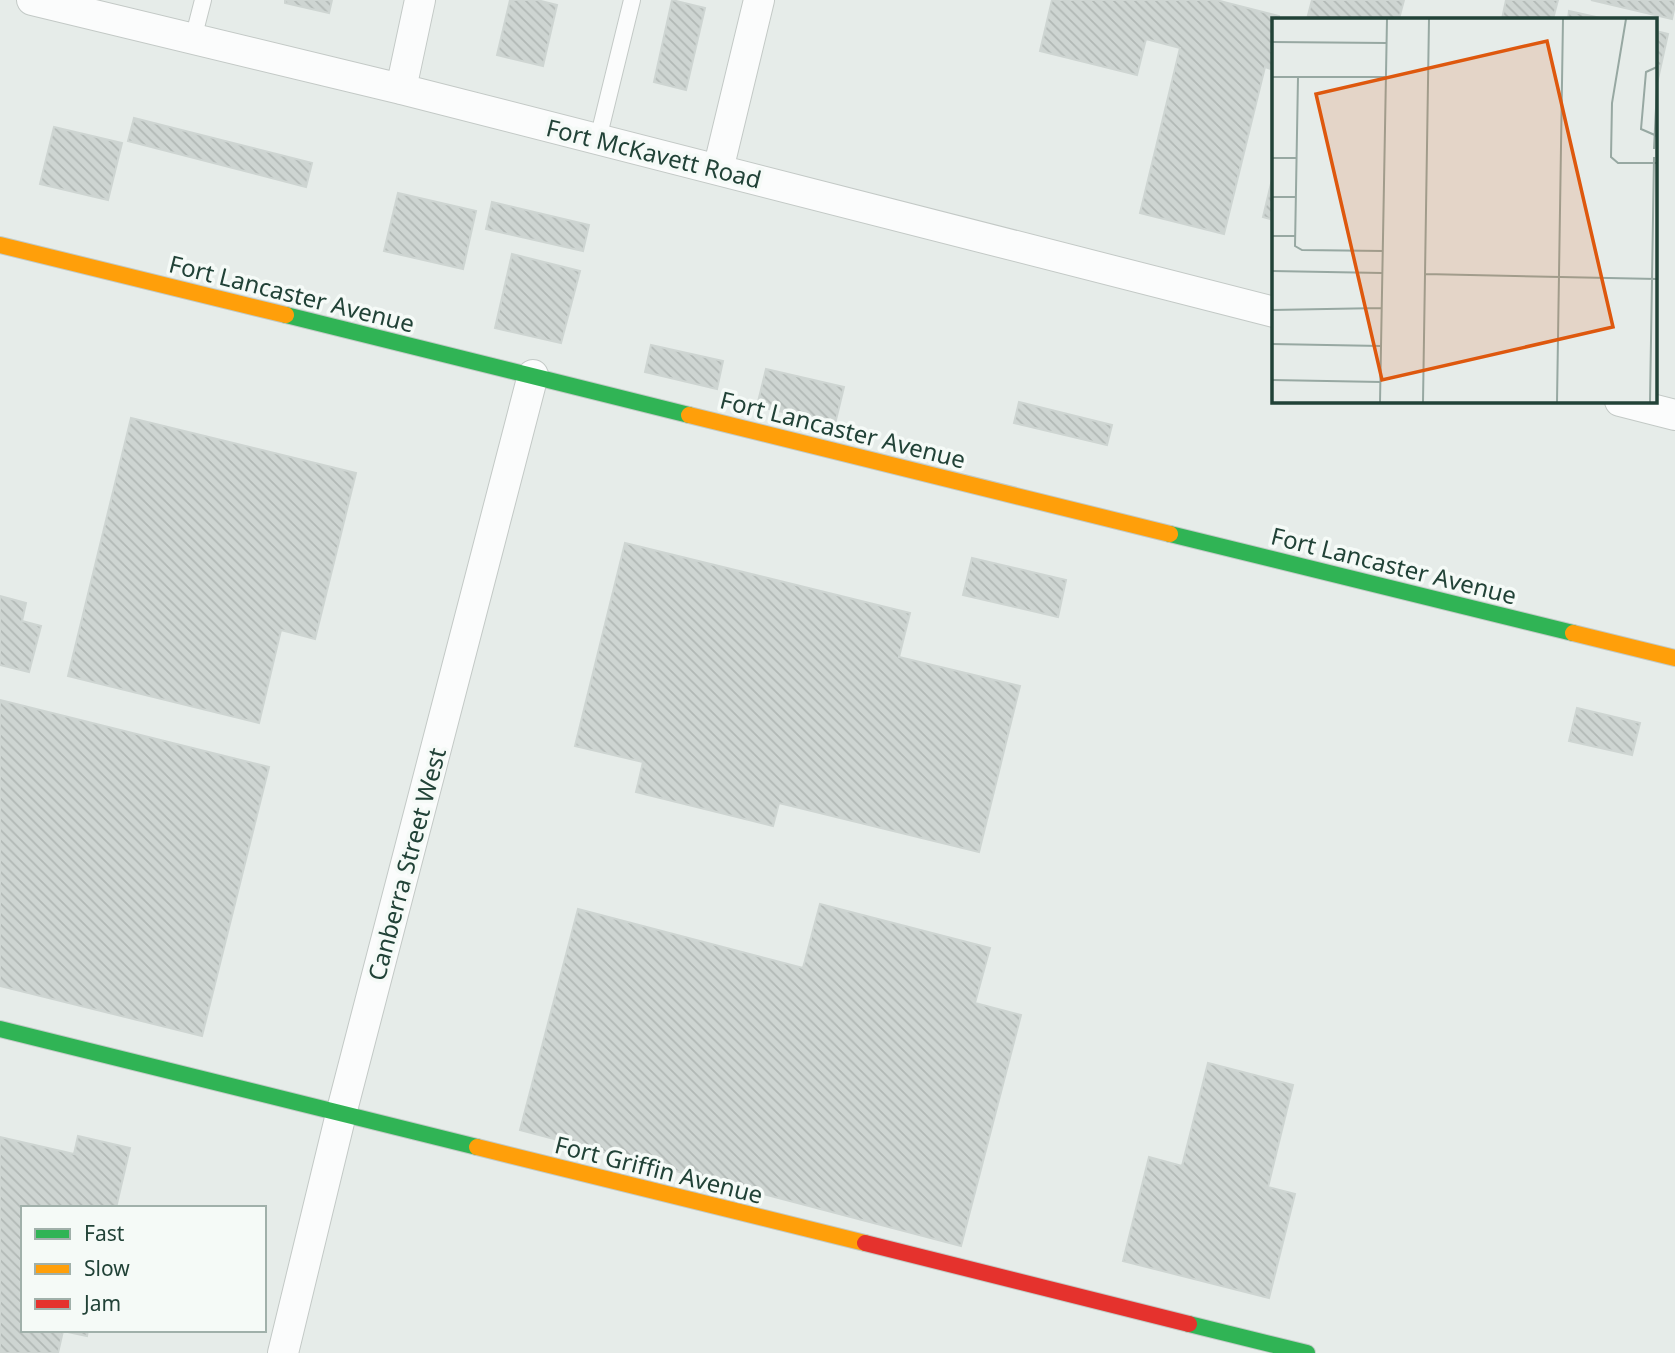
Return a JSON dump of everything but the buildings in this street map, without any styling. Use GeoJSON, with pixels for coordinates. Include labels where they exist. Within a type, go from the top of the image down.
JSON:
{"type":"FeatureCollection","features":[{"type":"Feature","properties":{"kind":"street","name":"Fort McKavett Road"},"geometry":{"type":"LineString","coordinates":[[32,0],[401,89],[1272,311]]}},
{"type":"Feature","properties":{"kind":"street"},"geometry":{"type":"LineString","coordinates":[[401,89],[419,0]]}},
{"type":"Feature","properties":{"kind":"street"},"geometry":{"type":"LineString","coordinates":[[718,170],[759,0]]}},
{"type":"Feature","properties":{"kind":"street","name":"Fort Lancaster Avenue"},"geometry":{"type":"LineString","coordinates":[[0,245],[1675,658]]}},
{"type":"Feature","properties":{"kind":"street","name":"Canberra Street West"},"geometry":{"type":"LineString","coordinates":[[283,1353],[341,1114],[533,375]]}},
{"type":"Feature","properties":{"kind":"street"},"geometry":{"type":"LineString","coordinates":[[1624,402],[1675,415]]}},
{"type":"Feature","properties":{"kind":"street","name":"Fort Griffin Avenue"},"geometry":{"type":"LineString","coordinates":[[0,1029],[1307,1353]]}},
{"type":"Feature","properties":{"kind":"lane"},"geometry":{"type":"LineString","coordinates":[[193,39],[203,0]]}},
{"type":"Feature","properties":{"kind":"lane"},"geometry":{"type":"LineString","coordinates":[[598,139],[632,0]]}},
{"type":"Feature","properties":{"kind":"traffic: fast"},"geometry":{"type":"LineString","coordinates":[[286,315],[689,415]]}},
{"type":"Feature","properties":{"kind":"traffic: fast"},"geometry":{"type":"LineString","coordinates":[[1170,534],[1573,633]]}},
{"type":"Feature","properties":{"kind":"traffic: fast"},"geometry":{"type":"LineString","coordinates":[[0,1029],[477,1147]]}},
{"type":"Feature","properties":{"kind":"traffic: fast"},"geometry":{"type":"LineString","coordinates":[[1189,1324],[1307,1353]]}},
{"type":"Feature","properties":{"kind":"traffic: slow"},"geometry":{"type":"LineString","coordinates":[[0,245],[286,315]]}},
{"type":"Feature","properties":{"kind":"traffic: slow"},"geometry":{"type":"LineString","coordinates":[[689,415],[1170,534]]}},
{"type":"Feature","properties":{"kind":"traffic: slow"},"geometry":{"type":"LineString","coordinates":[[1573,633],[1675,658]]}},
{"type":"Feature","properties":{"kind":"traffic: slow"},"geometry":{"type":"LineString","coordinates":[[477,1147],[865,1243]]}},
{"type":"Feature","properties":{"kind":"traffic: jam"},"geometry":{"type":"LineString","coordinates":[[865,1243],[1189,1324]]}}]}
